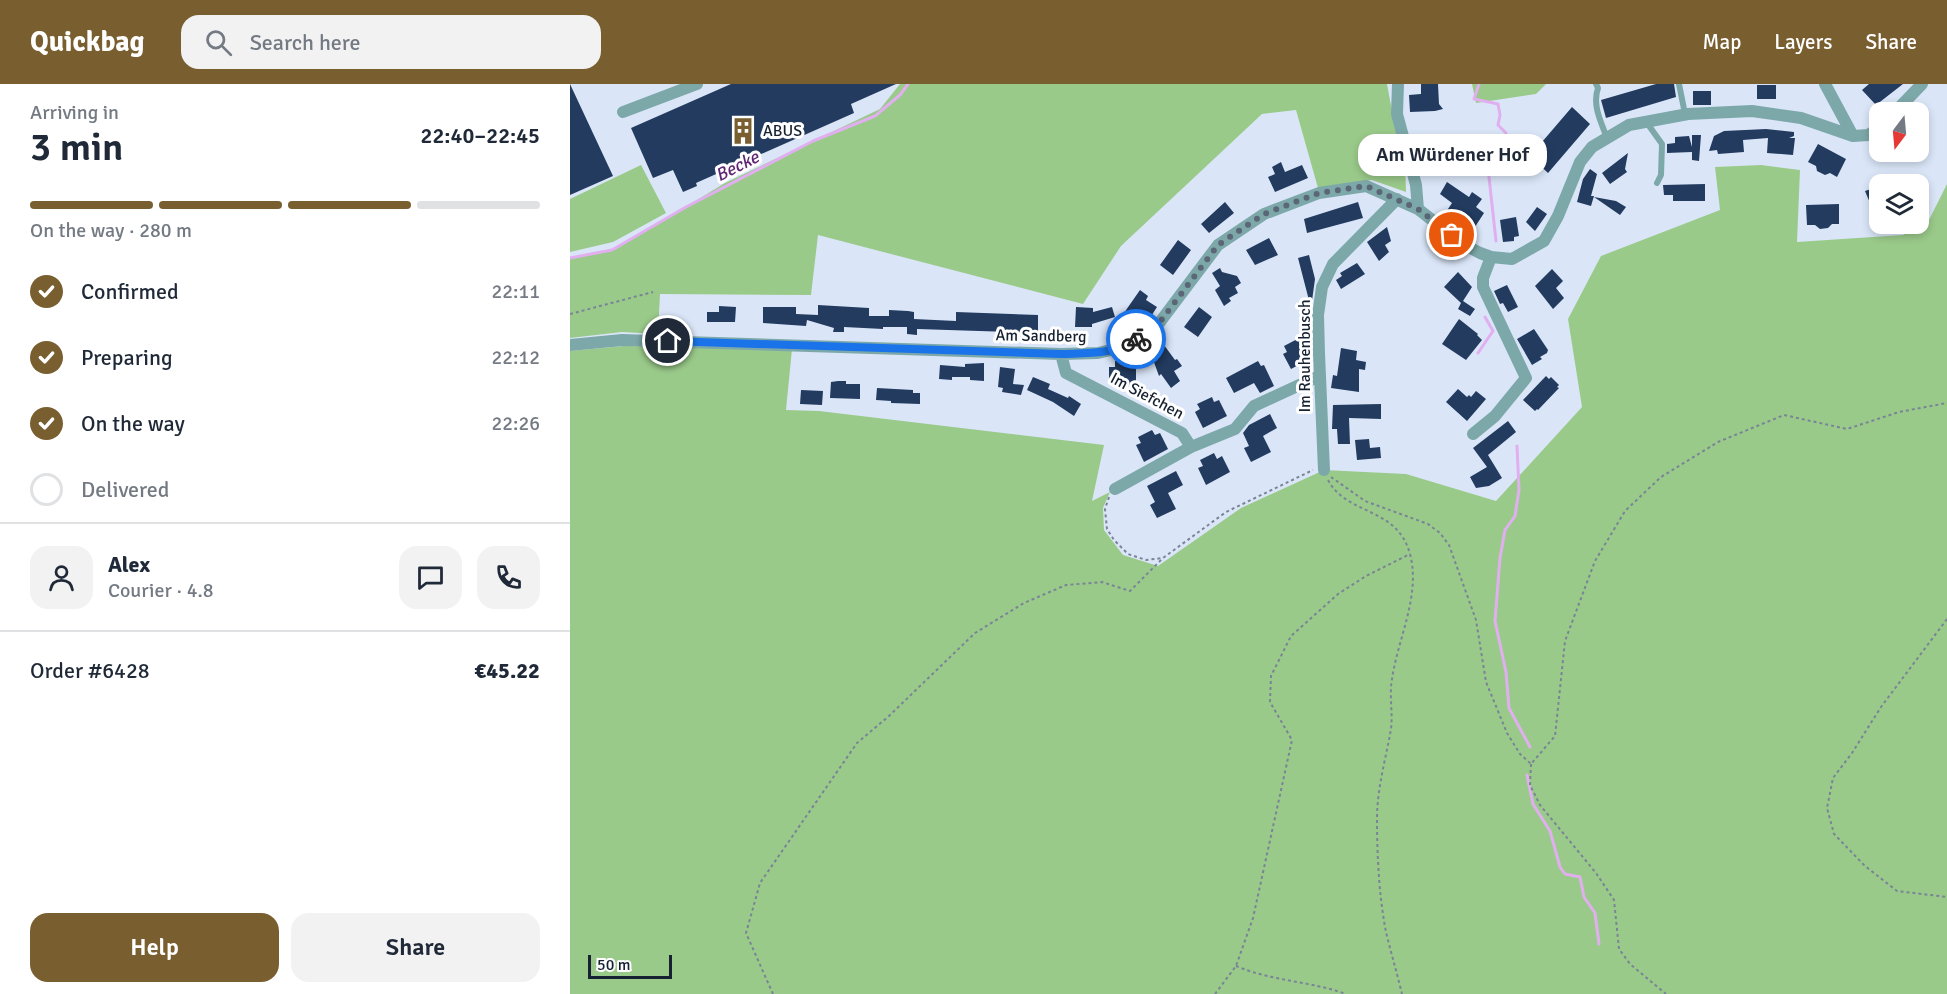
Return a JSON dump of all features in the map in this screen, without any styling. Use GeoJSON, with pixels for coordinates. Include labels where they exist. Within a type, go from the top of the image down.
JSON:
{"type":"FeatureCollection","features":[{"type":"Feature","properties":{"kind":"street"},"geometry":{"type":"LineString","coordinates":[[623,112],[697,84]]}},
{"type":"Feature","properties":{"kind":"street"},"geometry":{"type":"LineString","coordinates":[[1398,84],[1398,114],[1416,185],[1418,209]]}},
{"type":"Feature","properties":{"kind":"street"},"geometry":{"type":"LineString","coordinates":[[1825,84],[1853,136],[1869,134]]}},
{"type":"Feature","properties":{"kind":"street"},"geometry":{"type":"LineString","coordinates":[[1905,102],[1922,84]]}},
{"type":"Feature","properties":{"kind":"street","name":"Am Sandberg"},"geometry":{"type":"LineString","coordinates":[[570,345],[622,340],[1061,354],[1098,353],[1127,346],[1160,322],[1218,245],[1264,214],[1319,193],[1366,186],[1418,209],[1463,244],[1491,257],[1512,259],[1544,241],[1558,216],[1580,162],[1592,147],[1629,125],[1685,114],[1752,111],[1801,118],[1853,136]]}},
{"type":"Feature","properties":{"kind":"street","name":"Im Rauhenbusch"},"geometry":{"type":"LineString","coordinates":[[1324,468],[1318,315],[1322,287],[1333,264],[1397,199]]}},
{"type":"Feature","properties":{"kind":"street"},"geometry":{"type":"LineString","coordinates":[[1473,434],[1494,416],[1527,378],[1484,291],[1483,278],[1491,257]]}},
{"type":"Feature","properties":{"kind":"street","name":"Im Siefchen"},"geometry":{"type":"LineString","coordinates":[[1061,354],[1066,373],[1182,433],[1191,447]]}},
{"type":"Feature","properties":{"kind":"street"},"geometry":{"type":"LineString","coordinates":[[1115,489],[1191,447],[1235,429],[1254,406],[1319,376]]}},
{"type":"Feature","properties":{"kind":"lane"},"geometry":{"type":"LineString","coordinates":[[1596,84],[1598,88],[1595,96],[1596,106],[1608,138]]}},
{"type":"Feature","properties":{"kind":"lane"},"geometry":{"type":"LineString","coordinates":[[1679,84],[1685,114]]}},
{"type":"Feature","properties":{"kind":"lane"},"geometry":{"type":"LineString","coordinates":[[1647,122],[1662,144],[1662,175],[1658,183]]}},
{"type":"Feature","properties":{"kind":"path"},"geometry":{"type":"LineString","coordinates":[[570,314],[653,292]]}},
{"type":"Feature","properties":{"kind":"path"},"geometry":{"type":"LineString","coordinates":[[1666,994],[1630,964],[1619,949],[1614,900],[1596,873],[1540,805],[1530,785],[1531,764],[1555,736],[1564,641],[1595,561],[1625,511],[1661,477],[1718,442],[1784,415],[1847,429],[1899,412],[1947,403]]}},
{"type":"Feature","properties":{"kind":"path"},"geometry":{"type":"LineString","coordinates":[[1324,468],[1329,483],[1341,497],[1390,522],[1403,537],[1410,554],[1413,582],[1392,679],[1391,727],[1377,817],[1380,882],[1386,930],[1402,994]]}},
{"type":"Feature","properties":{"kind":"path"},"geometry":{"type":"LineString","coordinates":[[773,994],[746,933],[760,883],[857,743],[889,716],[975,633],[1024,603],[1066,585],[1102,582],[1130,591],[1163,558],[1226,512],[1324,468]]}},
{"type":"Feature","properties":{"kind":"path"},"geometry":{"type":"LineString","coordinates":[[1324,468],[1340,485],[1365,501],[1428,524],[1440,533],[1449,545],[1476,620],[1486,682],[1507,734],[1531,764]]}},
{"type":"Feature","properties":{"kind":"path"},"geometry":{"type":"LineString","coordinates":[[1115,489],[1105,509],[1107,529],[1114,540],[1128,554],[1146,560],[1163,558]]}},
{"type":"Feature","properties":{"kind":"path"},"geometry":{"type":"LineString","coordinates":[[1215,994],[1236,966],[1253,918],[1292,740],[1270,702],[1272,676],[1291,636],[1338,594],[1366,576],[1410,554]]}},
{"type":"Feature","properties":{"kind":"path"},"geometry":{"type":"LineString","coordinates":[[1947,619],[1881,707],[1833,778],[1827,808],[1834,834],[1865,866],[1897,891],[1947,897]]}},
{"type":"Feature","properties":{"kind":"path"},"geometry":{"type":"LineString","coordinates":[[1236,966],[1250,972],[1330,988],[1346,994]]}},
{"type":"Feature","properties":{"kind":"green space"},"geometry":{"type":"Polygon","coordinates":[[[900,84],[1387,84],[1405,163],[1406,192],[1372,180],[1318,188],[1296,110],[1262,114],[1121,246],[1083,304],[818,235],[811,295],[660,294],[658,334],[622,332],[570,338],[570,259],[616,249],[725,183],[880,109],[900,84]]]}},
{"type":"Feature","properties":{"kind":"green space"},"geometry":{"type":"Polygon","coordinates":[[[1472,84],[1546,84],[1536,94],[1476,103],[1472,84]]]}},
{"type":"Feature","properties":{"kind":"green space"},"geometry":{"type":"Polygon","coordinates":[[[641,165],[666,213],[613,242],[570,252],[570,199],[641,165]]]}},
{"type":"Feature","properties":{"kind":"green space"},"geometry":{"type":"Polygon","coordinates":[[[1761,165],[1800,170],[1797,242],[1929,234],[1929,220],[1947,184],[1947,994],[570,994],[570,351],[624,346],[792,349],[786,410],[819,411],[1104,445],[1092,501],[1110,492],[1103,508],[1104,530],[1123,555],[1158,566],[1241,508],[1324,470],[1406,474],[1496,501],[1582,407],[1568,319],[1601,256],[1720,210],[1715,167],[1761,165]]]}},
{"type":"Feature","properties":{"kind":"building"},"geometry":{"type":"Polygon","coordinates":[[[570,84],[613,176],[570,195],[570,84]]]}},
{"type":"Feature","properties":{"kind":"building","name":"ABUS"},"geometry":{"type":"Polygon","coordinates":[[[731,84],[896,84],[851,104],[854,113],[696,183],[697,186],[683,192],[673,170],[653,178],[631,128],[731,84]]]}},
{"type":"Feature","properties":{"kind":"building"},"geometry":{"type":"Polygon","coordinates":[[[1421,84],[1438,84],[1439,104],[1443,109],[1410,112],[1409,95],[1421,94],[1421,84]]]}},
{"type":"Feature","properties":{"kind":"building"},"geometry":{"type":"Polygon","coordinates":[[[1656,84],[1674,84],[1676,97],[1606,118],[1601,100],[1656,84]]]}},
{"type":"Feature","properties":{"kind":"building"},"geometry":{"type":"Polygon","coordinates":[[[1869,84],[1903,84],[1880,102],[1873,102],[1862,90],[1869,84]]]}},
{"type":"Feature","properties":{"kind":"building"},"geometry":{"type":"Polygon","coordinates":[[[1757,85],[1776,85],[1776,99],[1757,99],[1757,85]]]}},
{"type":"Feature","properties":{"kind":"building"},"geometry":{"type":"Polygon","coordinates":[[[1693,91],[1711,91],[1711,105],[1693,105],[1693,91]]]}},
{"type":"Feature","properties":{"kind":"building"},"geometry":{"type":"Polygon","coordinates":[[[1572,107],[1590,124],[1548,173],[1530,156],[1572,107]]]}},
{"type":"Feature","properties":{"kind":"building"},"geometry":{"type":"Polygon","coordinates":[[[1766,129],[1794,132],[1794,136],[1789,138],[1795,138],[1793,155],[1767,153],[1768,138],[1743,140],[1744,152],[1718,154],[1717,150],[1709,151],[1714,136],[1724,131],[1766,129]]]}},
{"type":"Feature","properties":{"kind":"building"},"geometry":{"type":"Polygon","coordinates":[[[1692,135],[1701,135],[1699,161],[1692,160],[1692,152],[1667,153],[1667,144],[1675,143],[1675,137],[1689,136],[1692,147],[1692,135]]]}},
{"type":"Feature","properties":{"kind":"building"},"geometry":{"type":"Polygon","coordinates":[[[1431,138],[1432,151],[1417,156],[1414,144],[1431,138]]]}},
{"type":"Feature","properties":{"kind":"building"},"geometry":{"type":"Polygon","coordinates":[[[1818,144],[1846,159],[1837,177],[1830,173],[1825,175],[1817,171],[1816,166],[1808,162],[1818,144]]]}},
{"type":"Feature","properties":{"kind":"building"},"geometry":{"type":"Polygon","coordinates":[[[1628,153],[1625,169],[1627,172],[1610,184],[1602,173],[1628,153]]]}},
{"type":"Feature","properties":{"kind":"building"},"geometry":{"type":"Polygon","coordinates":[[[1281,162],[1285,172],[1302,165],[1308,178],[1275,192],[1268,177],[1275,174],[1272,167],[1281,162]]]}},
{"type":"Feature","properties":{"kind":"building"},"geometry":{"type":"Polygon","coordinates":[[[1590,169],[1597,174],[1591,196],[1594,196],[1591,206],[1577,202],[1583,179],[1590,169]]]}},
{"type":"Feature","properties":{"kind":"building"},"geometry":{"type":"Polygon","coordinates":[[[1447,182],[1469,197],[1472,192],[1482,199],[1476,207],[1484,213],[1473,230],[1446,212],[1452,203],[1440,194],[1447,182]]]}},
{"type":"Feature","properties":{"kind":"building"},"geometry":{"type":"Polygon","coordinates":[[[1705,184],[1705,201],[1673,201],[1673,195],[1664,195],[1663,185],[1705,184]]]}},
{"type":"Feature","properties":{"kind":"building"},"geometry":{"type":"Polygon","coordinates":[[[1594,197],[1616,201],[1626,207],[1620,215],[1594,197]]]}},
{"type":"Feature","properties":{"kind":"building"},"geometry":{"type":"Polygon","coordinates":[[[1225,202],[1234,213],[1209,233],[1201,224],[1225,202]]]}},
{"type":"Feature","properties":{"kind":"building"},"geometry":{"type":"Polygon","coordinates":[[[1358,202],[1363,218],[1307,233],[1304,219],[1358,202]]]}},
{"type":"Feature","properties":{"kind":"building"},"geometry":{"type":"Polygon","coordinates":[[[1839,204],[1839,224],[1820,229],[1815,225],[1807,225],[1806,205],[1839,204]]]}},
{"type":"Feature","properties":{"kind":"building"},"geometry":{"type":"Polygon","coordinates":[[[1537,207],[1547,214],[1535,231],[1526,222],[1537,207]]]}},
{"type":"Feature","properties":{"kind":"building"},"geometry":{"type":"Polygon","coordinates":[[[1516,217],[1519,236],[1514,237],[1514,241],[1503,242],[1500,220],[1516,217]]]}},
{"type":"Feature","properties":{"kind":"building"},"geometry":{"type":"Polygon","coordinates":[[[1387,227],[1391,241],[1385,245],[1389,252],[1379,261],[1367,242],[1387,227]]]}},
{"type":"Feature","properties":{"kind":"building"},"geometry":{"type":"Polygon","coordinates":[[[1269,238],[1278,255],[1255,265],[1246,250],[1269,238]]]}},
{"type":"Feature","properties":{"kind":"building"},"geometry":{"type":"Polygon","coordinates":[[[1178,240],[1191,250],[1173,275],[1160,265],[1178,240]]]}},
{"type":"Feature","properties":{"kind":"building"},"geometry":{"type":"Polygon","coordinates":[[[1309,255],[1315,279],[1311,308],[1298,258],[1309,255]]]}},
{"type":"Feature","properties":{"kind":"building"},"geometry":{"type":"Polygon","coordinates":[[[1357,263],[1365,274],[1341,289],[1336,280],[1342,276],[1340,273],[1357,263]]]}},
{"type":"Feature","properties":{"kind":"building"},"geometry":{"type":"Polygon","coordinates":[[[1220,268],[1222,272],[1237,276],[1241,283],[1235,287],[1238,293],[1229,298],[1231,301],[1224,306],[1215,290],[1220,286],[1212,273],[1220,268]]]}},
{"type":"Feature","properties":{"kind":"building"},"geometry":{"type":"Polygon","coordinates":[[[1552,269],[1563,281],[1556,288],[1564,298],[1553,309],[1535,286],[1552,269]]]}},
{"type":"Feature","properties":{"kind":"building"},"geometry":{"type":"Polygon","coordinates":[[[1458,272],[1472,287],[1463,301],[1475,309],[1470,316],[1458,309],[1461,303],[1444,287],[1458,272]]]}},
{"type":"Feature","properties":{"kind":"building"},"geometry":{"type":"Polygon","coordinates":[[[1507,285],[1518,307],[1508,312],[1503,303],[1500,304],[1494,291],[1507,285]]]}},
{"type":"Feature","properties":{"kind":"building"},"geometry":{"type":"Polygon","coordinates":[[[1140,290],[1148,296],[1146,300],[1157,307],[1148,321],[1139,315],[1138,310],[1136,322],[1122,330],[1117,323],[1140,290]]]}},
{"type":"Feature","properties":{"kind":"building"},"geometry":{"type":"Polygon","coordinates":[[[818,305],[869,308],[869,316],[889,316],[889,310],[908,311],[914,312],[914,319],[956,321],[956,312],[1038,315],[1038,333],[917,329],[917,335],[907,334],[907,327],[883,327],[883,329],[844,327],[844,332],[833,332],[834,328],[807,320],[806,326],[763,323],[763,307],[796,307],[796,314],[818,315],[818,305]]]}},
{"type":"Feature","properties":{"kind":"building"},"geometry":{"type":"Polygon","coordinates":[[[719,306],[736,307],[735,322],[707,322],[707,312],[719,312],[719,306]]]}},
{"type":"Feature","properties":{"kind":"building"},"geometry":{"type":"Polygon","coordinates":[[[1076,307],[1093,308],[1093,312],[1112,307],[1115,317],[1092,324],[1092,327],[1075,327],[1076,307]]]}},
{"type":"Feature","properties":{"kind":"building"},"geometry":{"type":"Polygon","coordinates":[[[1199,307],[1212,317],[1198,337],[1184,327],[1199,307]]]}},
{"type":"Feature","properties":{"kind":"building"},"geometry":{"type":"Polygon","coordinates":[[[1459,319],[1482,340],[1466,360],[1442,344],[1459,319]]]}},
{"type":"Feature","properties":{"kind":"building"},"geometry":{"type":"Polygon","coordinates":[[[1534,329],[1548,350],[1540,357],[1542,359],[1532,365],[1517,339],[1534,329]]]}},
{"type":"Feature","properties":{"kind":"building"},"geometry":{"type":"Polygon","coordinates":[[[1305,335],[1311,349],[1300,354],[1304,362],[1291,369],[1283,354],[1287,352],[1284,346],[1305,335]]]}},
{"type":"Feature","properties":{"kind":"building"},"geometry":{"type":"Polygon","coordinates":[[[1164,345],[1182,366],[1174,371],[1180,381],[1171,388],[1161,374],[1159,376],[1151,354],[1164,345]]]}},
{"type":"Feature","properties":{"kind":"building"},"geometry":{"type":"Polygon","coordinates":[[[1341,348],[1357,351],[1356,360],[1366,362],[1365,370],[1359,369],[1359,392],[1331,388],[1333,375],[1337,376],[1341,348]]]}},
{"type":"Feature","properties":{"kind":"building"},"geometry":{"type":"Polygon","coordinates":[[[1115,361],[1131,361],[1131,368],[1136,368],[1136,386],[1109,385],[1109,367],[1115,367],[1115,361]]]}},
{"type":"Feature","properties":{"kind":"building"},"geometry":{"type":"Polygon","coordinates":[[[1258,361],[1261,366],[1264,365],[1274,386],[1260,393],[1254,383],[1234,393],[1226,378],[1258,361]]]}},
{"type":"Feature","properties":{"kind":"building"},"geometry":{"type":"Polygon","coordinates":[[[984,363],[984,381],[970,380],[970,377],[952,377],[952,380],[939,379],[940,365],[965,367],[965,364],[984,363]]]}},
{"type":"Feature","properties":{"kind":"building"},"geometry":{"type":"Polygon","coordinates":[[[1000,367],[1015,369],[1013,384],[1024,385],[1021,395],[1002,392],[1003,388],[998,387],[1000,367]]]}},
{"type":"Feature","properties":{"kind":"building"},"geometry":{"type":"Polygon","coordinates":[[[1546,376],[1549,379],[1551,377],[1559,388],[1535,411],[1523,400],[1546,376]]]}},
{"type":"Feature","properties":{"kind":"building"},"geometry":{"type":"Polygon","coordinates":[[[1033,377],[1050,384],[1048,389],[1068,398],[1069,396],[1081,404],[1074,416],[1053,402],[1027,390],[1033,377]]]}},
{"type":"Feature","properties":{"kind":"building"},"geometry":{"type":"Polygon","coordinates":[[[846,381],[846,384],[860,384],[860,399],[830,398],[831,382],[846,381]]]}},
{"type":"Feature","properties":{"kind":"building"},"geometry":{"type":"Polygon","coordinates":[[[877,388],[913,390],[913,393],[920,393],[920,404],[876,400],[877,388]]]}},
{"type":"Feature","properties":{"kind":"building"},"geometry":{"type":"Polygon","coordinates":[[[1458,389],[1467,397],[1469,395],[1471,397],[1476,391],[1486,399],[1467,421],[1446,402],[1458,389]]]}},
{"type":"Feature","properties":{"kind":"building"},"geometry":{"type":"Polygon","coordinates":[[[801,390],[823,391],[822,405],[800,404],[801,390]]]}},
{"type":"Feature","properties":{"kind":"building"},"geometry":{"type":"Polygon","coordinates":[[[1212,397],[1214,402],[1219,400],[1227,416],[1203,428],[1195,412],[1200,409],[1197,404],[1212,397]]]}},
{"type":"Feature","properties":{"kind":"building"},"geometry":{"type":"Polygon","coordinates":[[[1381,404],[1381,419],[1349,418],[1350,444],[1338,444],[1337,429],[1332,429],[1333,405],[1381,404]]]}},
{"type":"Feature","properties":{"kind":"building"},"geometry":{"type":"Polygon","coordinates":[[[1270,414],[1277,428],[1263,436],[1271,452],[1251,462],[1244,448],[1249,446],[1243,433],[1249,425],[1270,414]]]}},
{"type":"Feature","properties":{"kind":"building"},"geometry":{"type":"Polygon","coordinates":[[[1508,421],[1516,432],[1488,455],[1502,478],[1489,486],[1476,488],[1470,477],[1487,467],[1473,448],[1508,421]]]}},
{"type":"Feature","properties":{"kind":"building"},"geometry":{"type":"Polygon","coordinates":[[[1152,430],[1155,435],[1160,433],[1168,449],[1144,462],[1136,445],[1141,443],[1138,437],[1152,430]]]}},
{"type":"Feature","properties":{"kind":"building"},"geometry":{"type":"Polygon","coordinates":[[[1369,439],[1370,448],[1380,447],[1381,458],[1357,460],[1355,440],[1369,439]]]}},
{"type":"Feature","properties":{"kind":"building"},"geometry":{"type":"Polygon","coordinates":[[[1214,453],[1217,459],[1222,456],[1230,472],[1206,485],[1198,468],[1203,466],[1200,460],[1214,453]]]}},
{"type":"Feature","properties":{"kind":"building"},"geometry":{"type":"Polygon","coordinates":[[[1176,471],[1183,485],[1168,493],[1176,509],[1157,518],[1150,505],[1155,502],[1147,486],[1176,471]]]}},
{"type":"Feature","properties":{"kind":"waterway","name":"Becke"},"geometry":{"type":"LineString","coordinates":[[570,258],[612,250],[686,207],[813,141],[875,116],[900,95],[908,84]]}},
{"type":"Feature","properties":{"kind":"waterway"},"geometry":{"type":"LineString","coordinates":[[1479,84],[1474,99],[1498,104],[1500,115],[1498,125],[1506,133],[1503,152],[1487,159],[1496,241]]}},
{"type":"Feature","properties":{"kind":"waterway"},"geometry":{"type":"LineString","coordinates":[[1478,353],[1493,331],[1485,317]]}},
{"type":"Feature","properties":{"kind":"waterway"},"geometry":{"type":"LineString","coordinates":[[1517,446],[1519,490],[1515,516],[1505,530],[1500,558],[1495,621],[1506,672],[1509,708],[1530,747]]}},
{"type":"Feature","properties":{"kind":"waterway"},"geometry":{"type":"LineString","coordinates":[[1527,775],[1533,804],[1550,831],[1560,867],[1565,874],[1580,877],[1584,897],[1595,913],[1599,944]]}},
{"type":"Feature","properties":{"kind":"way so far"},"geometry":{"type":"LineString","coordinates":[[1136,339],[1160,322],[1218,245],[1264,214],[1319,193],[1366,186],[1418,209],[1452,235]]}},
{"type":"Feature","properties":{"kind":"place","name":"ABUS"},"geometry":{"type":"Point","coordinates":[743,131]}},
{"type":"Feature","properties":{"kind":"place","name":"Am Würdener Hof"},"geometry":{"type":"Point","coordinates":[1452,235]}},
{"type":"Feature","properties":{"kind":"route"},"geometry":{"type":"LineString","coordinates":[[668,341],[1061,354],[1098,353],[1127,346],[1136,339]]}}]}
